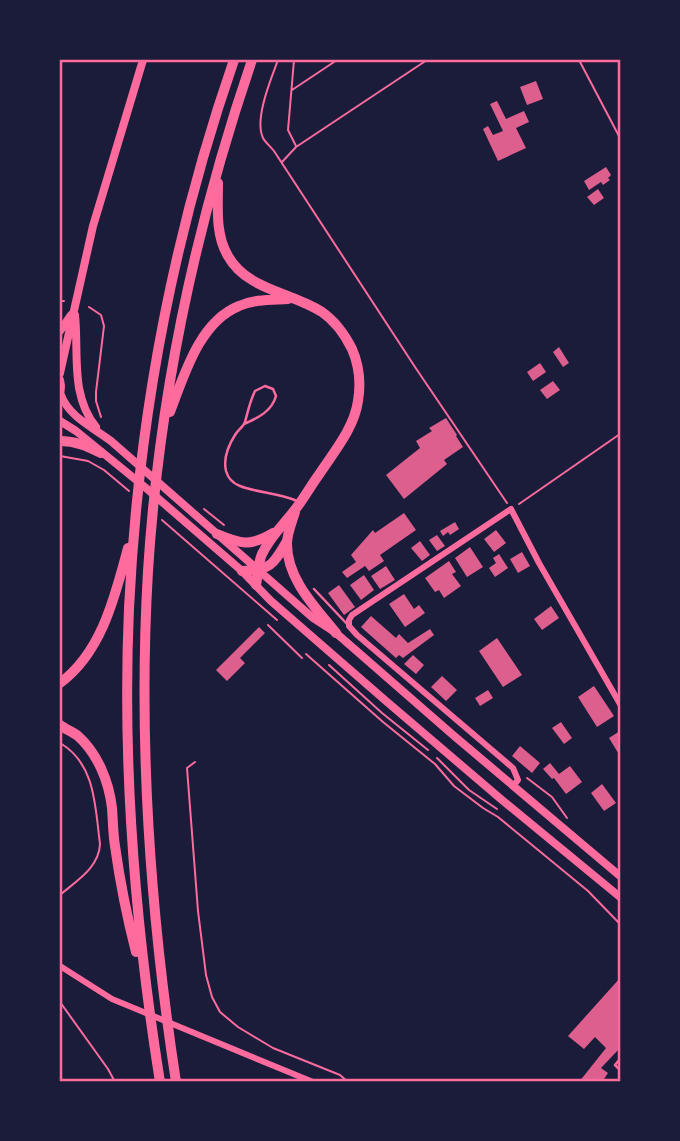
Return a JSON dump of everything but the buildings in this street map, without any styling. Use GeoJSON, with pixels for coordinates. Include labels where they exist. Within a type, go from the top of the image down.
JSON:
{"type":"FeatureCollection","features":[{"type":"Feature","properties":{"kind":"highway"},"geometry":{"type":"LineString","coordinates":[[160,1082],[146,990],[133,859],[128,748],[128,643],[135,525],[145,429],[170,289],[195,186],[233,60]]}},
{"type":"Feature","properties":{"kind":"highway"},"geometry":{"type":"LineString","coordinates":[[176,1082],[160,952],[146,794],[144,695],[148,569],[163,431],[187,294],[217,169],[252,60]]}},
{"type":"Feature","properties":{"kind":"highway"},"geometry":{"type":"LineString","coordinates":[[217,169],[219,231],[227,255],[235,266],[255,282],[322,312],[339,327],[354,355],[358,370],[358,402],[347,431],[298,506],[275,532],[262,554],[256,585]]}},
{"type":"Feature","properties":{"kind":"highway"},"geometry":{"type":"LineString","coordinates":[[163,431],[192,355],[208,330],[225,314],[239,306],[259,300],[294,299]]}},
{"type":"Feature","properties":{"kind":"highway"},"geometry":{"type":"LineString","coordinates":[[60,441],[83,444],[104,455]]}},
{"type":"Feature","properties":{"kind":"highway"},"geometry":{"type":"LineString","coordinates":[[242,571],[258,570],[274,563],[286,541],[298,506]]}},
{"type":"Feature","properties":{"kind":"highway"},"geometry":{"type":"LineString","coordinates":[[60,683],[85,656],[102,630],[115,596],[135,525]]}},
{"type":"Feature","properties":{"kind":"highway"},"geometry":{"type":"LineString","coordinates":[[217,534],[235,542],[252,543],[275,532]]}},
{"type":"Feature","properties":{"kind":"highway"},"geometry":{"type":"LineString","coordinates":[[286,541],[295,577],[336,633]]}},
{"type":"Feature","properties":{"kind":"highway"},"geometry":{"type":"LineString","coordinates":[[60,725],[77,735],[92,753],[106,780],[112,805],[114,841],[128,923],[146,990]]}},
{"type":"Feature","properties":{"kind":"main road"},"geometry":{"type":"LineString","coordinates":[[60,373],[62,354],[93,226],[143,60]]}},
{"type":"Feature","properties":{"kind":"main road"},"geometry":{"type":"LineString","coordinates":[[60,331],[74,309]]}},
{"type":"Feature","properties":{"kind":"main road"},"geometry":{"type":"LineString","coordinates":[[74,309],[78,385],[89,419],[102,435]]}},
{"type":"Feature","properties":{"kind":"main road"},"geometry":{"type":"LineString","coordinates":[[60,380],[60,397],[78,417],[111,442],[313,618],[336,633],[621,876]]}},
{"type":"Feature","properties":{"kind":"main road"},"geometry":{"type":"LineString","coordinates":[[60,421],[76,431],[186,522],[242,571],[271,601],[448,754],[621,897]]}},
{"type":"Feature","properties":{"kind":"main road"},"geometry":{"type":"LineString","coordinates":[[502,800],[513,786]]}},
{"type":"Feature","properties":{"kind":"street"},"geometry":{"type":"LineString","coordinates":[[513,786],[518,779],[513,768],[357,635],[349,626],[352,615],[511,509],[539,563],[621,704]]}},
{"type":"Feature","properties":{"kind":"street"},"geometry":{"type":"LineString","coordinates":[[60,966],[112,999],[313,1082]]}},
{"type":"Feature","properties":{"kind":"lane"},"geometry":{"type":"LineString","coordinates":[[244,424],[255,391],[264,386],[273,389],[276,396],[272,405],[257,418],[244,424],[235,435],[226,456],[226,471],[230,480],[241,487],[281,495],[298,506]]}},
{"type":"Feature","properties":{"kind":"lane"},"geometry":{"type":"LineString","coordinates":[[314,589],[349,626]]}},
{"type":"Feature","properties":{"kind":"lane"},"geometry":{"type":"LineString","coordinates":[[621,1059],[615,1066],[621,1069]]}},
{"type":"Feature","properties":{"kind":"path"},"geometry":{"type":"LineString","coordinates":[[278,60],[260,121],[263,137],[511,509],[621,434]]}},
{"type":"Feature","properties":{"kind":"path"},"geometry":{"type":"LineString","coordinates":[[294,60],[288,131],[296,147]]}},
{"type":"Feature","properties":{"kind":"path"},"geometry":{"type":"LineString","coordinates":[[291,90],[337,60]]}},
{"type":"Feature","properties":{"kind":"path"},"geometry":{"type":"LineString","coordinates":[[281,163],[296,147],[427,60]]}},
{"type":"Feature","properties":{"kind":"path"},"geometry":{"type":"LineString","coordinates":[[579,60],[621,138]]}},
{"type":"Feature","properties":{"kind":"path"},"geometry":{"type":"LineString","coordinates":[[89,307],[101,315],[104,326],[96,392],[102,419]]}},
{"type":"Feature","properties":{"kind":"path"},"geometry":{"type":"LineString","coordinates":[[60,456],[83,459],[104,470]]}},
{"type":"Feature","properties":{"kind":"path"},"geometry":{"type":"LineString","coordinates":[[268,625],[302,658]]}},
{"type":"Feature","properties":{"kind":"path"},"geometry":{"type":"LineString","coordinates":[[306,654],[435,764],[454,786],[498,817],[588,891],[621,924]]}},
{"type":"Feature","properties":{"kind":"path"},"geometry":{"type":"LineString","coordinates":[[60,743],[74,754],[88,774],[100,851],[94,865],[60,895]]}},
{"type":"Feature","properties":{"kind":"path"},"geometry":{"type":"LineString","coordinates":[[195,762],[187,768],[198,911],[206,975],[212,997],[220,1012],[238,1027],[273,1048],[340,1075],[348,1082]]}},
{"type":"Feature","properties":{"kind":"path"},"geometry":{"type":"LineString","coordinates":[[513,768],[552,797],[567,817]]}},
{"type":"Feature","properties":{"kind":"path"},"geometry":{"type":"LineString","coordinates":[[60,1002],[115,1082]]}}]}
